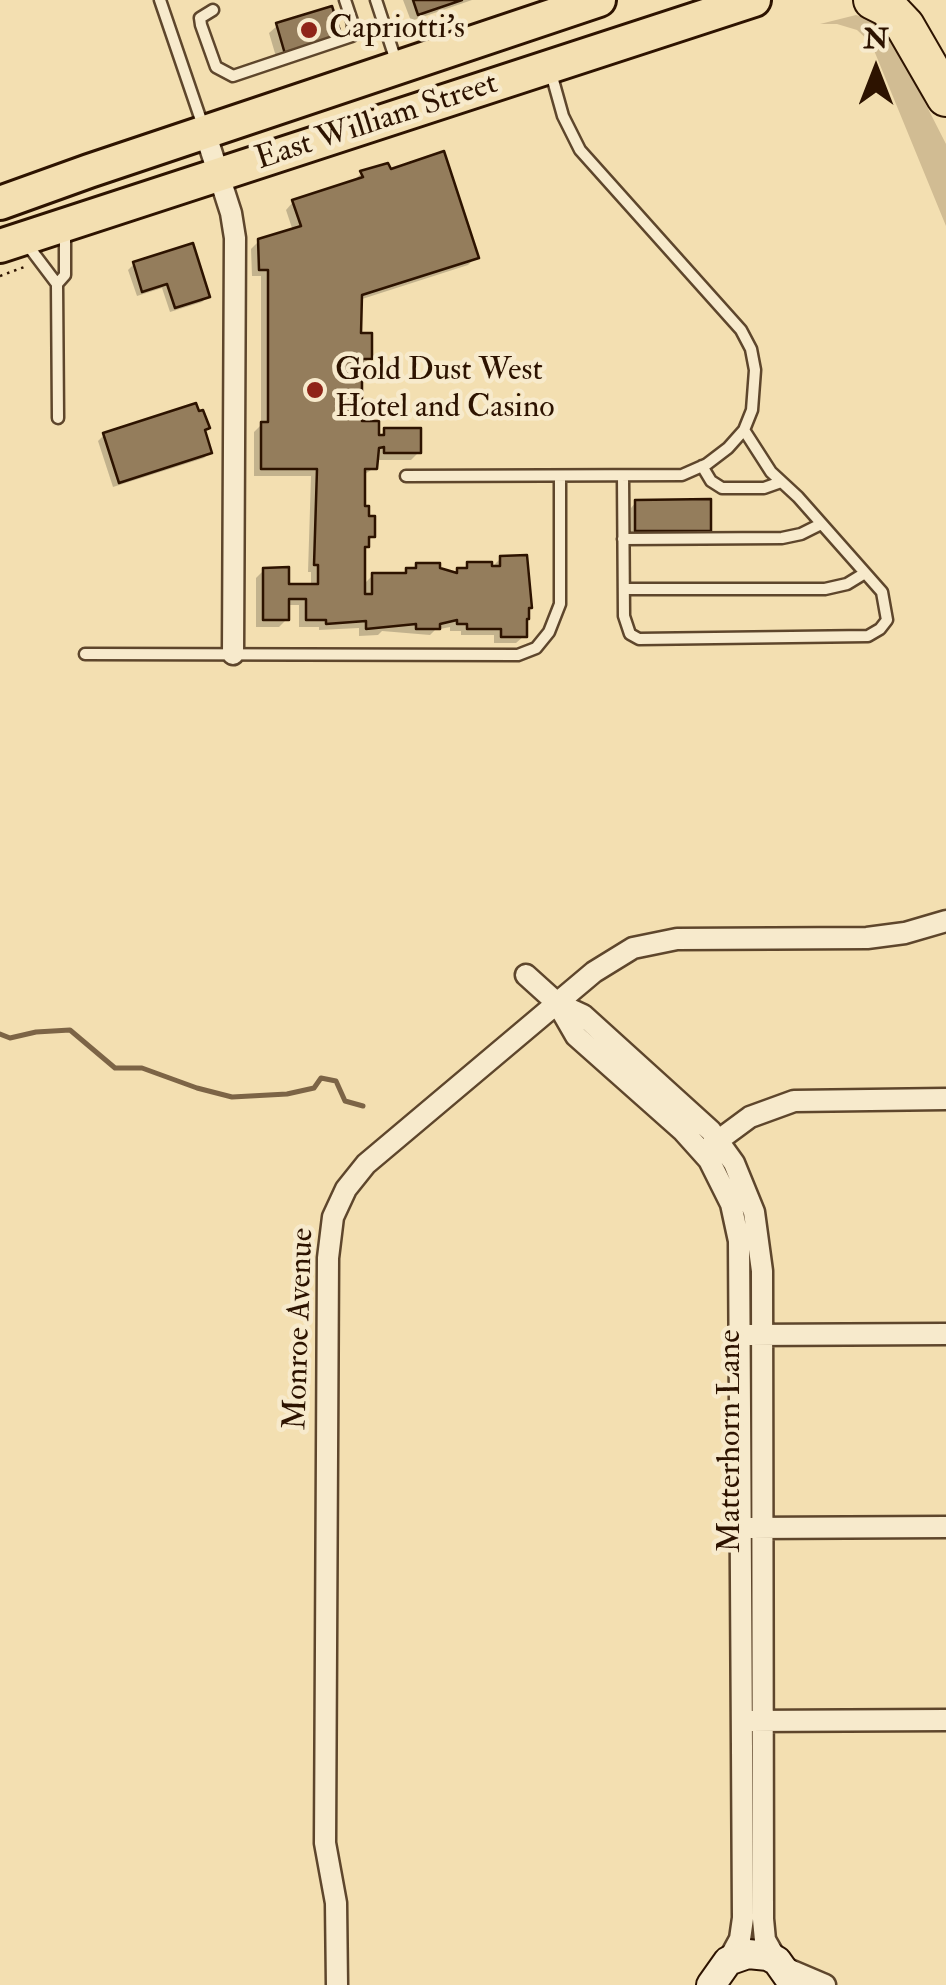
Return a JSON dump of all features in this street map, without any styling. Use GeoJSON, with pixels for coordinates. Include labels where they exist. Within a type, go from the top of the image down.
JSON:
{"type":"FeatureCollection","features":[{"type":"Feature","properties":{"kind":"highway"},"geometry":{"type":"LineString","coordinates":[[873,0],[887,7],[905,26],[946,97]]}},
{"type":"Feature","properties":{"kind":"main road","name":"East William Street"},"geometry":{"type":"LineString","coordinates":[[0,204],[600,0]]}},
{"type":"Feature","properties":{"kind":"main road","name":"East William Street"},"geometry":{"type":"LineString","coordinates":[[11,242],[754,0]]}},
{"type":"Feature","properties":{"kind":"street"},"geometry":{"type":"LineString","coordinates":[[519,28],[548,0]]}},
{"type":"Feature","properties":{"kind":"street"},"geometry":{"type":"LineString","coordinates":[[205,132],[234,238],[233,654]]}},
{"type":"Feature","properties":{"kind":"street","name":"Monroe Avenue"},"geometry":{"type":"LineString","coordinates":[[337,1985],[336,1904],[325,1843],[330,1230],[338,1202],[366,1164],[606,962],[648,944],[677,939],[867,938],[905,933],[946,921]]}},
{"type":"Feature","properties":{"kind":"street","name":"Matterhorn Lane"},"geometry":{"type":"LineString","coordinates":[[526,975],[556,1003],[576,1036],[710,1146],[735,1220],[751,1335],[752,1721],[742,1929],[720,1971]]}},
{"type":"Feature","properties":{"kind":"street"},"geometry":{"type":"LineString","coordinates":[[710,1146],[750,1117],[794,1101],[946,1100]]}},
{"type":"Feature","properties":{"kind":"street"},"geometry":{"type":"LineString","coordinates":[[751,1335],[946,1334]]}},
{"type":"Feature","properties":{"kind":"street"},"geometry":{"type":"LineString","coordinates":[[752,1528],[946,1527]]}},
{"type":"Feature","properties":{"kind":"street"},"geometry":{"type":"LineString","coordinates":[[752,1721],[946,1720]]}},
{"type":"Feature","properties":{"kind":"street","name":"Matterhorn Lane"},"geometry":{"type":"LineString","coordinates":[[752,1721],[763,1930],[768,1948],[786,1972]]}},
{"type":"Feature","properties":{"kind":"street"},"geometry":{"type":"LineString","coordinates":[[690,1985],[748,1954],[758,1954],[786,1972],[825,1985]]}},
{"type":"Feature","properties":{"kind":"lane"},"geometry":{"type":"LineString","coordinates":[[160,0],[205,132]]}},
{"type":"Feature","properties":{"kind":"lane"},"geometry":{"type":"LineString","coordinates":[[213,10],[200,18],[216,67],[233,76],[352,36],[353,24],[344,0]]}},
{"type":"Feature","properties":{"kind":"lane"},"geometry":{"type":"LineString","coordinates":[[376,0],[398,67]]}},
{"type":"Feature","properties":{"kind":"lane"},"geometry":{"type":"LineString","coordinates":[[406,476],[682,475],[728,448],[744,430],[752,410],[756,370],[741,330],[580,150],[563,116],[550,68]]}},
{"type":"Feature","properties":{"kind":"lane"},"geometry":{"type":"LineString","coordinates":[[58,418],[57,284],[65,276],[66,224]]}},
{"type":"Feature","properties":{"kind":"lane"},"geometry":{"type":"LineString","coordinates":[[11,242],[57,284]]}},
{"type":"Feature","properties":{"kind":"lane"},"geometry":{"type":"LineString","coordinates":[[623,477],[625,626],[630,634],[639,639],[868,636],[880,629],[887,620],[882,592],[771,472],[744,430]]}},
{"type":"Feature","properties":{"kind":"lane"},"geometry":{"type":"LineString","coordinates":[[702,466],[710,481],[722,488],[764,488],[781,482]]}},
{"type":"Feature","properties":{"kind":"lane"},"geometry":{"type":"LineString","coordinates":[[85,654],[518,655],[536,648],[550,632],[560,604],[560,476]]}},
{"type":"Feature","properties":{"kind":"lane"},"geometry":{"type":"LineString","coordinates":[[624,539],[782,538],[822,524]]}},
{"type":"Feature","properties":{"kind":"lane"},"geometry":{"type":"LineString","coordinates":[[624,589],[826,589],[847,584],[865,573]]}},
{"type":"Feature","properties":{"kind":"shaded area"},"geometry":{"type":"Polygon","coordinates":[[[856,15],[872,20],[890,34],[946,144],[946,226],[871,43],[857,30],[820,24],[856,15]]]}},
{"type":"Feature","properties":{"kind":"building"},"geometry":{"type":"Polygon","coordinates":[[[413,0],[462,0],[418,15],[413,0]]]}},
{"type":"Feature","properties":{"kind":"building","name":"Capriotti's"},"geometry":{"type":"Polygon","coordinates":[[[332,6],[342,37],[285,54],[276,23],[332,6]]]}},
{"type":"Feature","properties":{"kind":"building","name":"Gold Dust West Hotel and Casino"},"geometry":{"type":"Polygon","coordinates":[[[444,151],[479,258],[362,295],[361,333],[372,333],[372,359],[362,359],[362,421],[379,421],[379,435],[384,435],[384,428],[421,428],[421,453],[384,453],[384,447],[379,448],[377,469],[365,469],[365,506],[369,506],[369,516],[375,516],[375,537],[369,537],[369,547],[365,547],[365,594],[372,594],[372,573],[406,573],[406,568],[416,568],[416,563],[440,563],[440,568],[457,573],[457,568],[467,568],[467,562],[492,562],[492,566],[500,566],[500,556],[527,555],[532,608],[527,619],[527,637],[501,637],[501,629],[467,629],[467,624],[457,624],[457,620],[440,624],[440,629],[416,629],[416,624],[366,629],[366,621],[326,624],[326,620],[306,620],[306,599],[289,599],[289,620],[263,620],[263,568],[289,567],[289,584],[318,584],[318,565],[314,565],[317,469],[261,469],[261,422],[268,422],[268,270],[259,270],[258,239],[301,226],[292,200],[363,177],[360,171],[388,163],[391,169],[444,151]]]}},
{"type":"Feature","properties":{"kind":"building"},"geometry":{"type":"Polygon","coordinates":[[[193,243],[210,297],[175,308],[167,284],[142,292],[133,262],[193,243]]]}},
{"type":"Feature","properties":{"kind":"building"},"geometry":{"type":"Polygon","coordinates":[[[196,403],[210,428],[205,430],[212,453],[119,483],[103,433],[196,403]]]}},
{"type":"Feature","properties":{"kind":"building"},"geometry":{"type":"Polygon","coordinates":[[[711,499],[711,531],[635,531],[635,500],[711,499]]]}},
{"type":"Feature","properties":{"kind":"waterway"},"geometry":{"type":"LineString","coordinates":[[0,1034],[10,1038],[70,1030],[115,1068],[142,1068],[232,1097],[287,1094],[314,1088],[321,1078],[336,1081],[345,1101],[363,1106]]}},
{"type":"Feature","properties":{"kind":"place","name":"Capriotti's"},"geometry":{"type":"Point","coordinates":[309,30]}},
{"type":"Feature","properties":{"kind":"place","name":"Gold Dust West Hotel and Casino"},"geometry":{"type":"Point","coordinates":[315,390]}}]}
